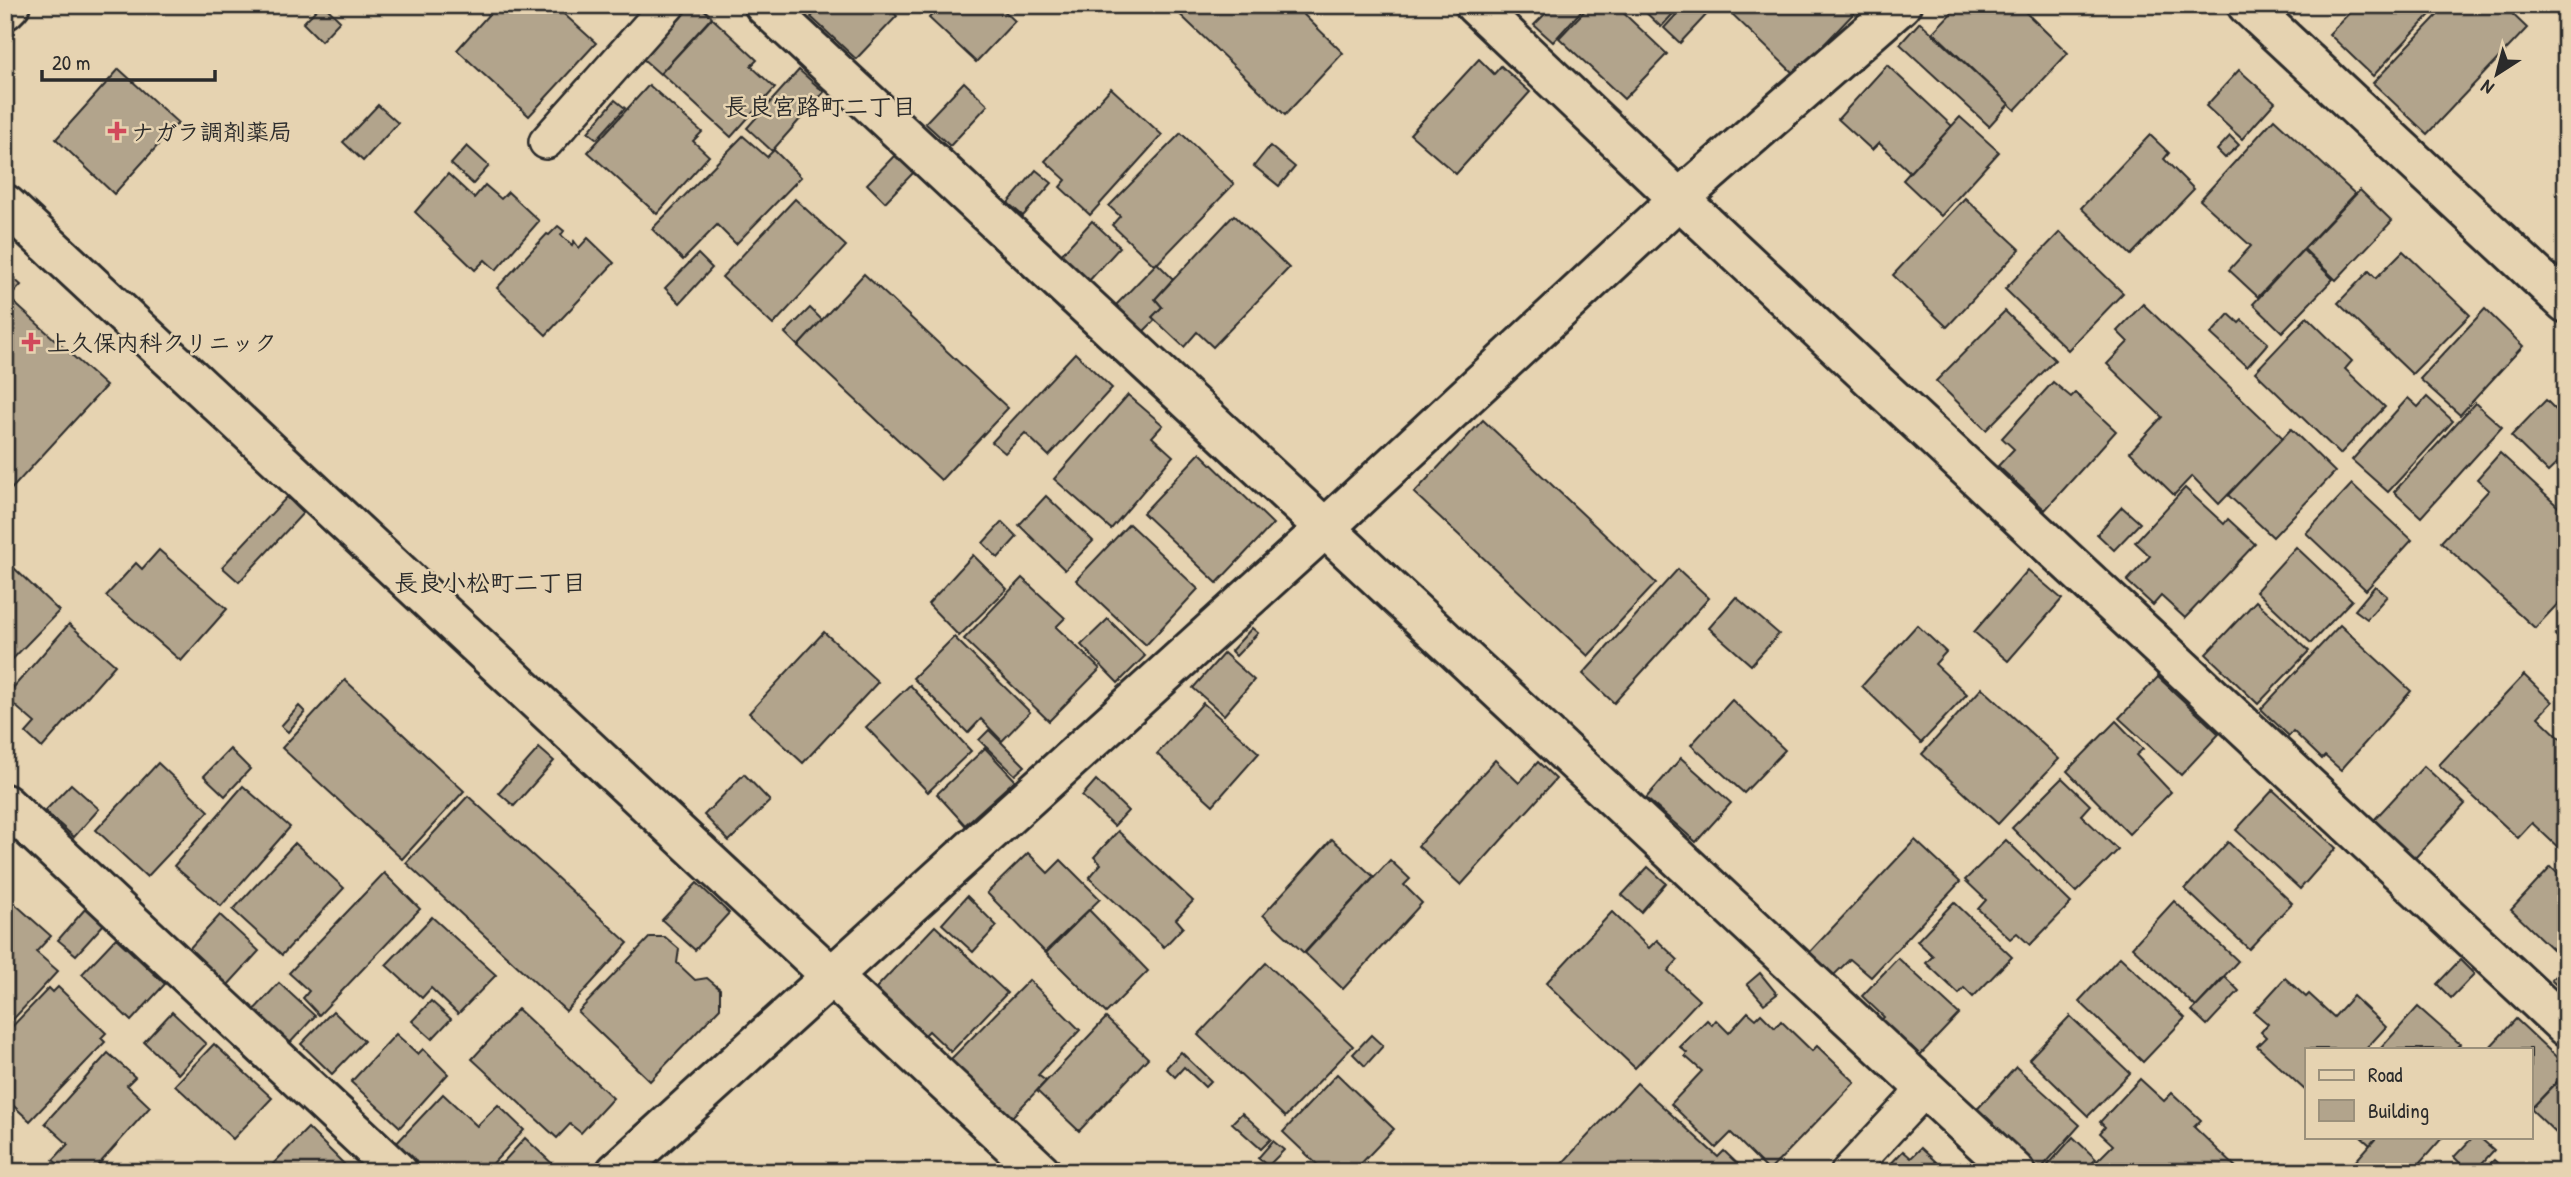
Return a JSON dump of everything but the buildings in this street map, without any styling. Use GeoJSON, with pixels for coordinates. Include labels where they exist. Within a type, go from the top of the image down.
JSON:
{"type":"FeatureCollection","features":[{"type":"Feature","properties":{"kind":"street"},"geometry":{"type":"LineString","coordinates":[[5,10],[10,5]]}},
{"type":"Feature","properties":{"kind":"street"},"geometry":{"type":"LineString","coordinates":[[764,5],[2015,1172]]}},
{"type":"Feature","properties":{"kind":"street"},"geometry":{"type":"LineString","coordinates":[[1475,5],[1679,199],[2566,1027]]}},
{"type":"Feature","properties":{"kind":"street"},"geometry":{"type":"LineString","coordinates":[[616,1172],[1324,529],[1679,199],[1900,5]]}},
{"type":"Feature","properties":{"kind":"street"},"geometry":{"type":"LineString","coordinates":[[2246,5],[2566,303]]}},
{"type":"Feature","properties":{"kind":"street"},"geometry":{"type":"LineString","coordinates":[[5,204],[1041,1172]]}},
{"type":"Feature","properties":{"kind":"street"},"geometry":{"type":"LineString","coordinates":[[5,804],[398,1172]]}},
{"type":"Feature","properties":{"kind":"lane"},"geometry":{"type":"LineString","coordinates":[[546,142],[668,5]]}},
{"type":"Feature","properties":{"kind":"lane"},"geometry":{"type":"LineString","coordinates":[[1848,1172],[1925,1088]]}},
{"type":"Feature","properties":{"kind":"place","name":"ナガラ調剤薬局"},"geometry":{"type":"Point","coordinates":[117,131]}},
{"type":"Feature","properties":{"kind":"place","name":"上久保内科クリニック"},"geometry":{"type":"Point","coordinates":[31,342]}},
{"type":"Feature","properties":{"kind":"district","name":"長良宮路町二丁目"},"geometry":{"type":"Point","coordinates":[820,106]}},
{"type":"Feature","properties":{"kind":"district","name":"長良小松町二丁目"},"geometry":{"type":"Point","coordinates":[490,582]}}]}
